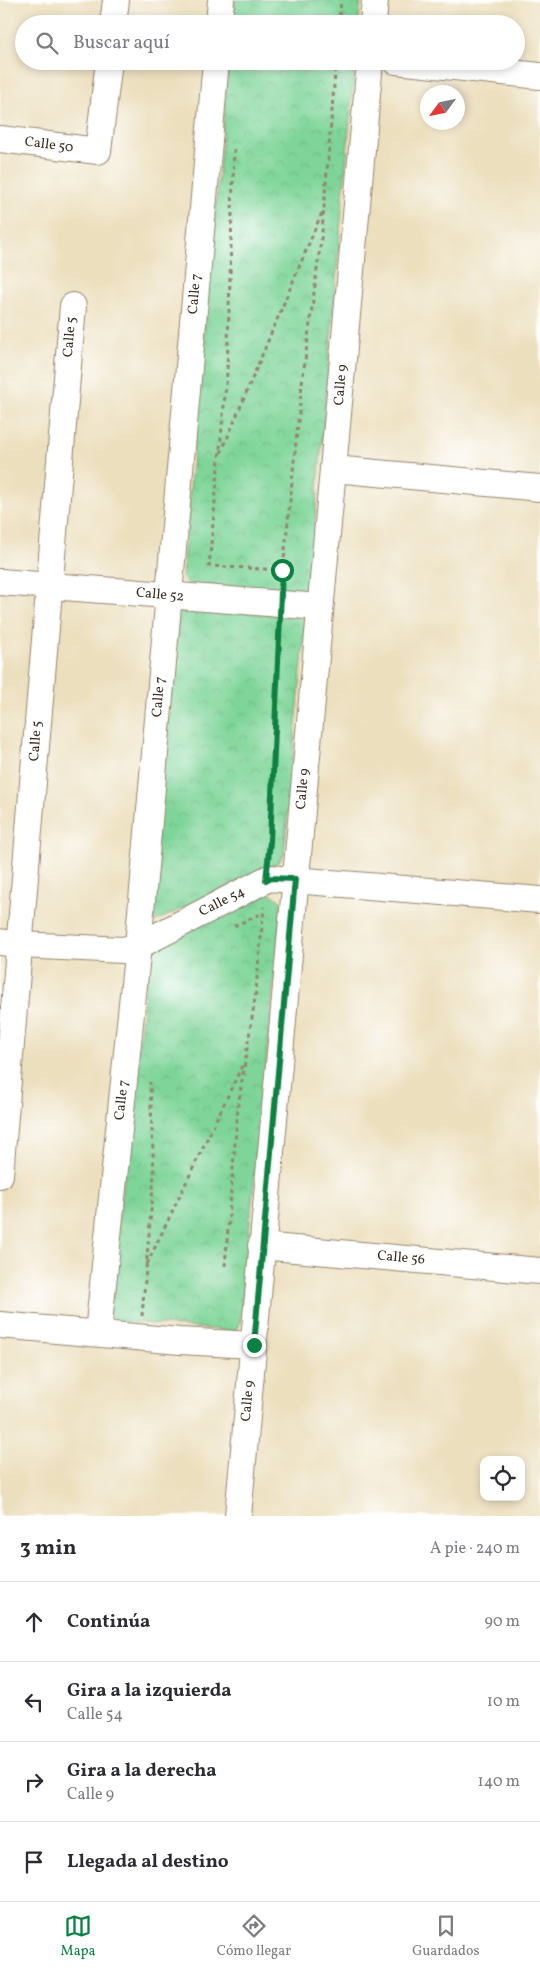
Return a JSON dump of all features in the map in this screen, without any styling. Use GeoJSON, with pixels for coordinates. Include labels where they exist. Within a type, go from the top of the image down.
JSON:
{"type":"FeatureCollection","features":[{"type":"Feature","properties":{"kind":"street"},"geometry":{"type":"LineString","coordinates":[[114,15],[116,0]]}},
{"type":"Feature","properties":{"kind":"street"},"geometry":{"type":"LineString","coordinates":[[220,15],[221,0]]}},
{"type":"Feature","properties":{"kind":"street"},"geometry":{"type":"LineString","coordinates":[[374,15],[375,0]]}},
{"type":"Feature","properties":{"kind":"street","name":"Calle 50"},"geometry":{"type":"LineString","coordinates":[[0,139],[98,151],[108,70]]}},
{"type":"Feature","properties":{"kind":"street","name":"Calle 7"},"geometry":{"type":"LineString","coordinates":[[98,1333],[138,946],[215,70]]}},
{"type":"Feature","properties":{"kind":"street","name":"Calle 9"},"geometry":{"type":"LineString","coordinates":[[238,1516],[369,70]]}},
{"type":"Feature","properties":{"kind":"street"},"geometry":{"type":"LineString","coordinates":[[482,70],[540,76]]}},
{"type":"Feature","properties":{"kind":"street","name":"Calle 5"},"geometry":{"type":"LineString","coordinates":[[0,1176],[10,943],[48,585],[73,306]]}},
{"type":"Feature","properties":{"kind":"street"},"geometry":{"type":"LineString","coordinates":[[334,469],[540,488]]}},
{"type":"Feature","properties":{"kind":"street","name":"Calle 52"},"geometry":{"type":"LineString","coordinates":[[0,582],[320,607]]}},
{"type":"Feature","properties":{"kind":"street","name":"Calle 54"},"geometry":{"type":"LineString","coordinates":[[10,943],[107,950],[122,950],[138,946],[269,878],[540,900]]}},
{"type":"Feature","properties":{"kind":"street","name":"Calle 56"},"geometry":{"type":"LineString","coordinates":[[261,1246],[540,1270]]}},
{"type":"Feature","properties":{"kind":"street"},"geometry":{"type":"LineString","coordinates":[[0,1325],[180,1342],[254,1345]]}},
{"type":"Feature","properties":{"kind":"path"},"geometry":{"type":"LineString","coordinates":[[340,15],[341,0]]}},
{"type":"Feature","properties":{"kind":"path"},"geometry":{"type":"LineString","coordinates":[[224,1266],[238,1106],[255,999],[270,842],[282,570],[302,382],[325,207],[335,70]]}},
{"type":"Feature","properties":{"kind":"path"},"geometry":{"type":"LineString","coordinates":[[235,144],[227,373],[209,566],[282,570]]}},
{"type":"Feature","properties":{"kind":"path"},"geometry":{"type":"LineString","coordinates":[[220,457],[325,207]]}},
{"type":"Feature","properties":{"kind":"path"},"geometry":{"type":"LineString","coordinates":[[146,1266],[246,1057]]}},
{"type":"Feature","properties":{"kind":"path"},"geometry":{"type":"LineString","coordinates":[[142,1319],[154,1175],[150,1078]]}},
{"type":"Feature","properties":{"kind":"green space"},"geometry":{"type":"Polygon","coordinates":[[[235,0],[361,0],[359,15],[234,15],[235,0]]]}},
{"type":"Feature","properties":{"kind":"green space"},"geometry":{"type":"Polygon","coordinates":[[[228,70],[354,70],[309,588],[301,592],[188,584],[182,577],[228,70]]]}},
{"type":"Feature","properties":{"kind":"green space"},"geometry":{"type":"Polygon","coordinates":[[[180,607],[306,618],[284,854],[279,862],[156,921],[148,917],[180,607]]]}},
{"type":"Feature","properties":{"kind":"green space"},"geometry":{"type":"Polygon","coordinates":[[[270,893],[282,902],[240,1322],[235,1331],[118,1321],[108,1313],[150,948],[270,893]]]}},
{"type":"Feature","properties":{"kind":"route"},"geometry":{"type":"LineString","coordinates":[[254,1345],[261,1246],[295,879],[269,878],[266,880],[270,842],[282,570]]}}]}
